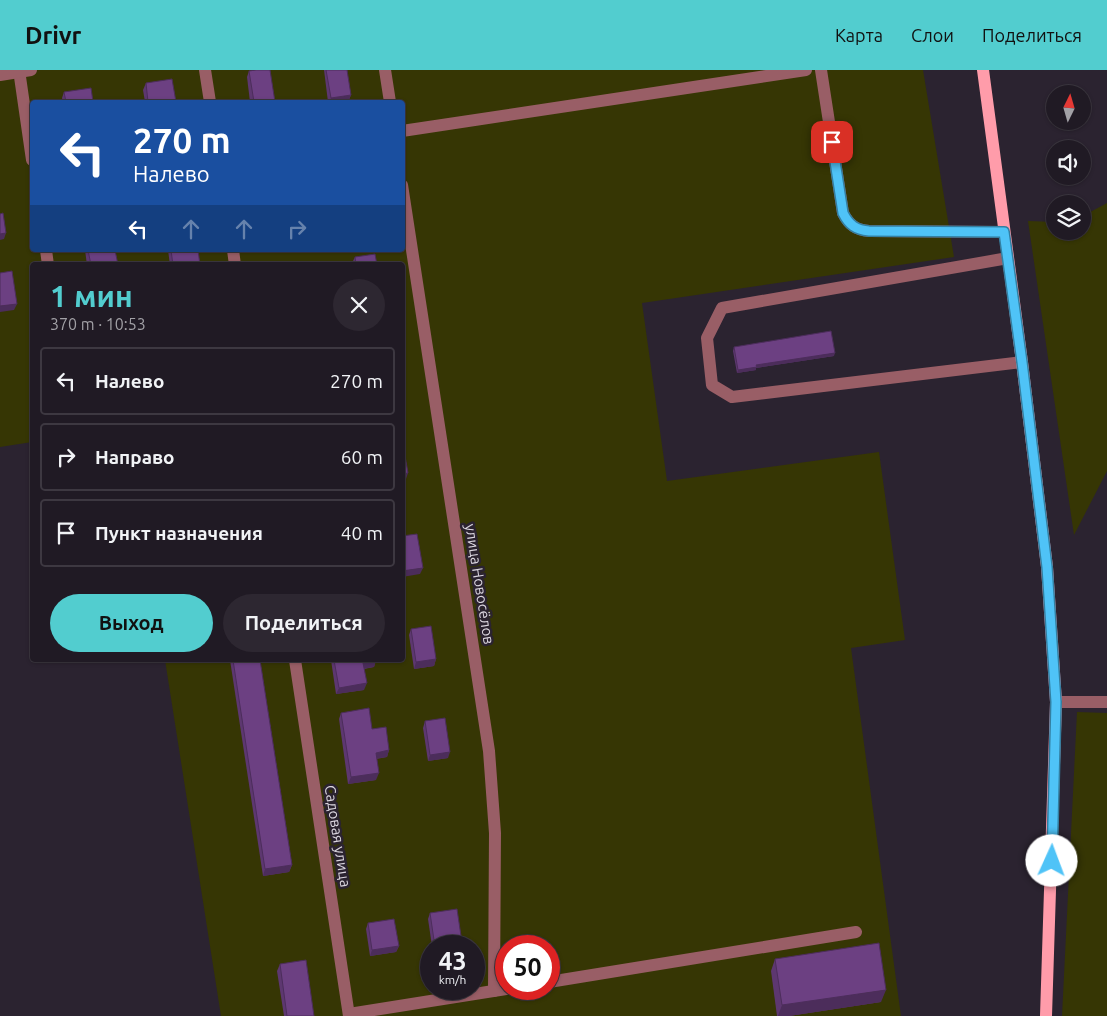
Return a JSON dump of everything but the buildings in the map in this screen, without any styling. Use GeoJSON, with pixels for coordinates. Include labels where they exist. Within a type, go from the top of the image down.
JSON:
{"type":"FeatureCollection","features":[{"type":"Feature","properties":{"kind":"main road"},"geometry":{"type":"LineString","coordinates":[[983,70],[1047,567],[1056,702],[1046,1016]]}},
{"type":"Feature","properties":{"kind":"street"},"geometry":{"type":"LineString","coordinates":[[205,70],[210,100]]}},
{"type":"Feature","properties":{"kind":"street"},"geometry":{"type":"LineString","coordinates":[[385,70],[390,100]]}},
{"type":"Feature","properties":{"kind":"street"},"geometry":{"type":"LineString","coordinates":[[405,131],[806,70]]}},
{"type":"Feature","properties":{"kind":"street"},"geometry":{"type":"LineString","coordinates":[[821,70],[843,213],[853,227],[869,231],[1004,232]]}},
{"type":"Feature","properties":{"kind":"street"},"geometry":{"type":"LineString","coordinates":[[0,75],[23,71],[30,140]]}},
{"type":"Feature","properties":{"kind":"street","name":"улица Новосёлов"},"geometry":{"type":"LineString","coordinates":[[405,205],[490,759],[495,833],[498,935]]}},
{"type":"Feature","properties":{"kind":"street"},"geometry":{"type":"LineString","coordinates":[[1008,258],[722,308],[707,338],[712,385],[732,397],[1022,362]]}},
{"type":"Feature","properties":{"kind":"street","name":"Садовая улица"},"geometry":{"type":"LineString","coordinates":[[295,662],[349,1015]]}},
{"type":"Feature","properties":{"kind":"street"},"geometry":{"type":"LineString","coordinates":[[1056,702],[1107,702]]}},
{"type":"Feature","properties":{"kind":"street"},"geometry":{"type":"LineString","coordinates":[[560,980],[856,932]]}},
{"type":"Feature","properties":{"kind":"street"},"geometry":{"type":"LineString","coordinates":[[349,1015],[495,991]]}},
{"type":"Feature","properties":{"kind":"shaded area"},"geometry":{"type":"Polygon","coordinates":[[[0,70],[923,70],[954,257],[642,303],[667,481],[879,452],[905,640],[851,648],[901,1016],[221,1016],[165,662],[405,662],[405,262],[30,262],[30,442],[0,447],[0,70]]]}},
{"type":"Feature","properties":{"kind":"shaded area"},"geometry":{"type":"Polygon","coordinates":[[[1107,203],[1107,471],[1074,535],[1028,221],[1046,222],[1046,240],[1091,240],[1091,212],[1107,203]]]}},
{"type":"Feature","properties":{"kind":"shaded area"},"geometry":{"type":"Polygon","coordinates":[[[1077,712],[1107,713],[1107,1016],[1062,1016],[1077,712]]]}},
{"type":"Feature","properties":{"kind":"route"},"geometry":{"type":"LineString","coordinates":[[832,142],[843,213],[853,227],[869,231],[1004,232],[1047,567],[1056,702],[1052,861]]}}]}
